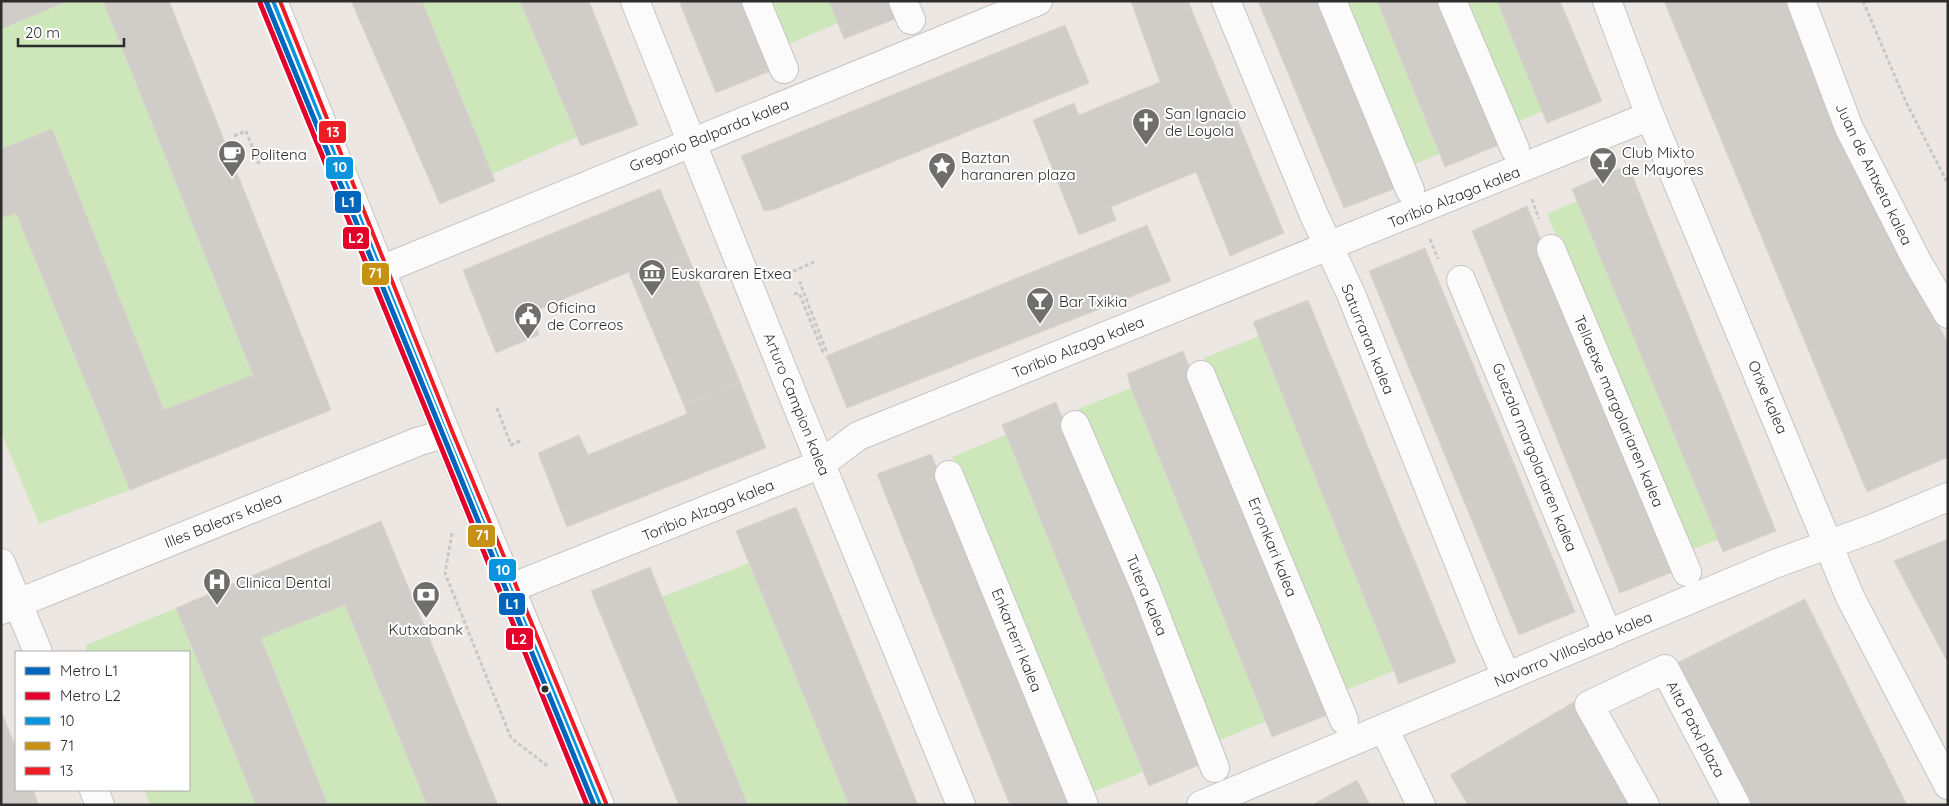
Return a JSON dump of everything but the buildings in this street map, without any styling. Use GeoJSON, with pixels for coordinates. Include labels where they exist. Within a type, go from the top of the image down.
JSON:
{"type":"FeatureCollection","features":[{"type":"Feature","properties":{"kind":"street"},"geometry":{"type":"LineString","coordinates":[[273,1],[446,433],[600,805]]}},
{"type":"Feature","properties":{"kind":"street","name":"Arturo Campion kalea"},"geometry":{"type":"LineString","coordinates":[[635,1],[821,464],[961,805]]}},
{"type":"Feature","properties":{"kind":"street"},"geometry":{"type":"LineString","coordinates":[[756,1],[784,69]]}},
{"type":"Feature","properties":{"kind":"street","name":"Gregorio Balparda kalea"},"geometry":{"type":"LineString","coordinates":[[381,270],[1038,1]]}},
{"type":"Feature","properties":{"kind":"street","name":"Saturraran kalea"},"geometry":{"type":"LineString","coordinates":[[1226,1],[1314,216],[1351,294],[1489,638],[1507,677]]}},
{"type":"Feature","properties":{"kind":"street"},"geometry":{"type":"LineString","coordinates":[[1332,1],[1410,190]]}},
{"type":"Feature","properties":{"kind":"street"},"geometry":{"type":"LineString","coordinates":[[1452,1],[1515,149]]}},
{"type":"Feature","properties":{"kind":"street","name":"Orixe kalea"},"geometry":{"type":"LineString","coordinates":[[1607,1],[1650,116],[1850,597],[1948,785]]}},
{"type":"Feature","properties":{"kind":"street","name":"Juan de Antxeta kalea"},"geometry":{"type":"LineString","coordinates":[[1801,1],[1849,128],[1918,263],[1948,314]]}},
{"type":"Feature","properties":{"kind":"street","name":"Toribio Alzaga kalea"},"geometry":{"type":"LineString","coordinates":[[510,588],[821,464],[858,436],[1650,116]]}},
{"type":"Feature","properties":{"kind":"street","name":"Tellaetxe margolariaren kalea"},"geometry":{"type":"LineString","coordinates":[[1551,249],[1687,572]]}},
{"type":"Feature","properties":{"kind":"street","name":"Guezala margolariaren kalea"},"geometry":{"type":"LineString","coordinates":[[1461,280],[1608,635]]}},
{"type":"Feature","properties":{"kind":"street","name":"Erronkari kalea"},"geometry":{"type":"LineString","coordinates":[[1201,375],[1344,720]]}},
{"type":"Feature","properties":{"kind":"street","name":"Tutera kalea"},"geometry":{"type":"LineString","coordinates":[[1075,425],[1146,590],[1215,768]]}},
{"type":"Feature","properties":{"kind":"street","name":"Illes Balears kalea"},"geometry":{"type":"LineString","coordinates":[[10,607],[417,442],[446,433]]}},
{"type":"Feature","properties":{"kind":"street","name":"Enkarterri kalea"},"geometry":{"type":"LineString","coordinates":[[949,476],[1084,805]]}},
{"type":"Feature","properties":{"kind":"street","name":"Navarro Villoslada kalea"},"geometry":{"type":"LineString","coordinates":[[1200,805],[1828,543],[1874,528],[1948,498]]}},
{"type":"Feature","properties":{"kind":"street"},"geometry":{"type":"LineString","coordinates":[[1,563],[10,607],[37,651]]}},
{"type":"Feature","properties":{"kind":"street","name":"Aita Patxi plaza"},"geometry":{"type":"LineString","coordinates":[[1645,805],[1589,705],[1665,670],[1736,805]]}},
{"type":"Feature","properties":{"kind":"street"},"geometry":{"type":"LineString","coordinates":[[1384,728],[1421,805]]}},
{"type":"Feature","properties":{"kind":"street"},"geometry":{"type":"LineString","coordinates":[[94,791],[100,805]]}},
{"type":"Feature","properties":{"kind":"path"},"geometry":{"type":"LineString","coordinates":[[1863,1],[1906,100],[1948,184]]}},
{"type":"Feature","properties":{"kind":"path"},"geometry":{"type":"LineString","coordinates":[[234,136],[246,131],[259,164]]}},
{"type":"Feature","properties":{"kind":"path"},"geometry":{"type":"LineString","coordinates":[[1429,238],[1439,263]]}},
{"type":"Feature","properties":{"kind":"path"},"geometry":{"type":"LineString","coordinates":[[787,274],[814,262]]}},
{"type":"Feature","properties":{"kind":"path"},"geometry":{"type":"LineString","coordinates":[[794,294],[799,293],[823,352],[826,350],[800,283],[802,283]]}},
{"type":"Feature","properties":{"kind":"path"},"geometry":{"type":"LineString","coordinates":[[497,408],[510,445],[523,440]]}},
{"type":"Feature","properties":{"kind":"path"},"geometry":{"type":"LineString","coordinates":[[452,530],[445,573],[511,738],[550,768]]}},
{"type":"Feature","properties":{"kind":"green space"},"geometry":{"type":"Polygon","coordinates":[[[68,1],[103,1],[253,375],[164,410],[52,129],[1,149],[1,29],[68,1]]]}},
{"type":"Feature","properties":{"kind":"green space"},"geometry":{"type":"Polygon","coordinates":[[[422,1],[520,1],[577,137],[492,174],[422,1]]]}},
{"type":"Feature","properties":{"kind":"green space"},"geometry":{"type":"Polygon","coordinates":[[[766,1],[829,1],[838,23],[784,46],[766,1]]]}},
{"type":"Feature","properties":{"kind":"green space"},"geometry":{"type":"Polygon","coordinates":[[[1343,1],[1377,1],[1439,154],[1410,166],[1343,1]]]}},
{"type":"Feature","properties":{"kind":"green space"},"geometry":{"type":"Polygon","coordinates":[[[1461,1],[1497,1],[1543,111],[1512,124],[1461,1]]]}},
{"type":"Feature","properties":{"kind":"green space"},"geometry":{"type":"Polygon","coordinates":[[[1577,201],[1718,540],[1687,551],[1547,214],[1577,201]]]}},
{"type":"Feature","properties":{"kind":"green space"},"geometry":{"type":"Polygon","coordinates":[[[16,213],[130,490],[39,524],[1,432],[1,218],[16,213]]]}},
{"type":"Feature","properties":{"kind":"green space"},"geometry":{"type":"Polygon","coordinates":[[[1259,336],[1394,671],[1339,693],[1204,358],[1259,336]]]}},
{"type":"Feature","properties":{"kind":"green space"},"geometry":{"type":"Polygon","coordinates":[[[1131,388],[1266,721],[1213,743],[1078,409],[1131,388]]]}},
{"type":"Feature","properties":{"kind":"green space"},"geometry":{"type":"Polygon","coordinates":[[[1006,435],[1143,772],[1088,794],[952,457],[1006,435]]]}},
{"type":"Feature","properties":{"kind":"green space"},"geometry":{"type":"Polygon","coordinates":[[[749,563],[849,805],[748,805],[662,597],[749,563]]]}},
{"type":"Feature","properties":{"kind":"green space"},"geometry":{"type":"Polygon","coordinates":[[[345,605],[427,805],[328,805],[261,638],[345,605]]]}},
{"type":"Feature","properties":{"kind":"green space"},"geometry":{"type":"Polygon","coordinates":[[[176,608],[256,805],[150,805],[144,791],[190,791],[190,651],[86,651],[86,645],[176,608]]]}},
{"type":"Feature","properties":{"kind":"metro line","name":"L1"},"geometry":{"type":"LineString","coordinates":[[266,1],[594,805]]}},
{"type":"Feature","properties":{"kind":"metro line","name":"L2"},"geometry":{"type":"LineString","coordinates":[[260,3],[587,805]]}},
{"type":"Feature","properties":{"kind":"transit line","name":"10"},"geometry":{"type":"LineString","coordinates":[[273,1],[446,433],[600,805]]}},
{"type":"Feature","properties":{"kind":"transit line","name":"13"},"geometry":{"type":"LineString","coordinates":[[280,1],[452,431],[606,803]]}},
{"type":"Feature","properties":{"kind":"transit line","name":"71"},"geometry":{"type":"LineString","coordinates":[[267,3],[440,435],[593,805]]}},
{"type":"Feature","properties":{"kind":"place","name":"San Ignacio de Loyola"},"geometry":{"type":"Point","coordinates":[1146,146]}},
{"type":"Feature","properties":{"kind":"place","name":"Politena"},"geometry":{"type":"Point","coordinates":[232,178]}},
{"type":"Feature","properties":{"kind":"place","name":"Club Mixto de Mayores"},"geometry":{"type":"Point","coordinates":[1603,185]}},
{"type":"Feature","properties":{"kind":"place","name":"Baztan haranaren plaza"},"geometry":{"type":"Point","coordinates":[942,190]}},
{"type":"Feature","properties":{"kind":"place","name":"Euskararen Etxea"},"geometry":{"type":"Point","coordinates":[652,297]}},
{"type":"Feature","properties":{"kind":"place","name":"Bar Txikia"},"geometry":{"type":"Point","coordinates":[1040,325]}},
{"type":"Feature","properties":{"kind":"place","name":"Oficina de Correos"},"geometry":{"type":"Point","coordinates":[528,340]}},
{"type":"Feature","properties":{"kind":"place","name":"Clinica Dental"},"geometry":{"type":"Point","coordinates":[217,606]}},
{"type":"Feature","properties":{"kind":"place","name":"Kutxabank"},"geometry":{"type":"Point","coordinates":[426,619]}}]}
